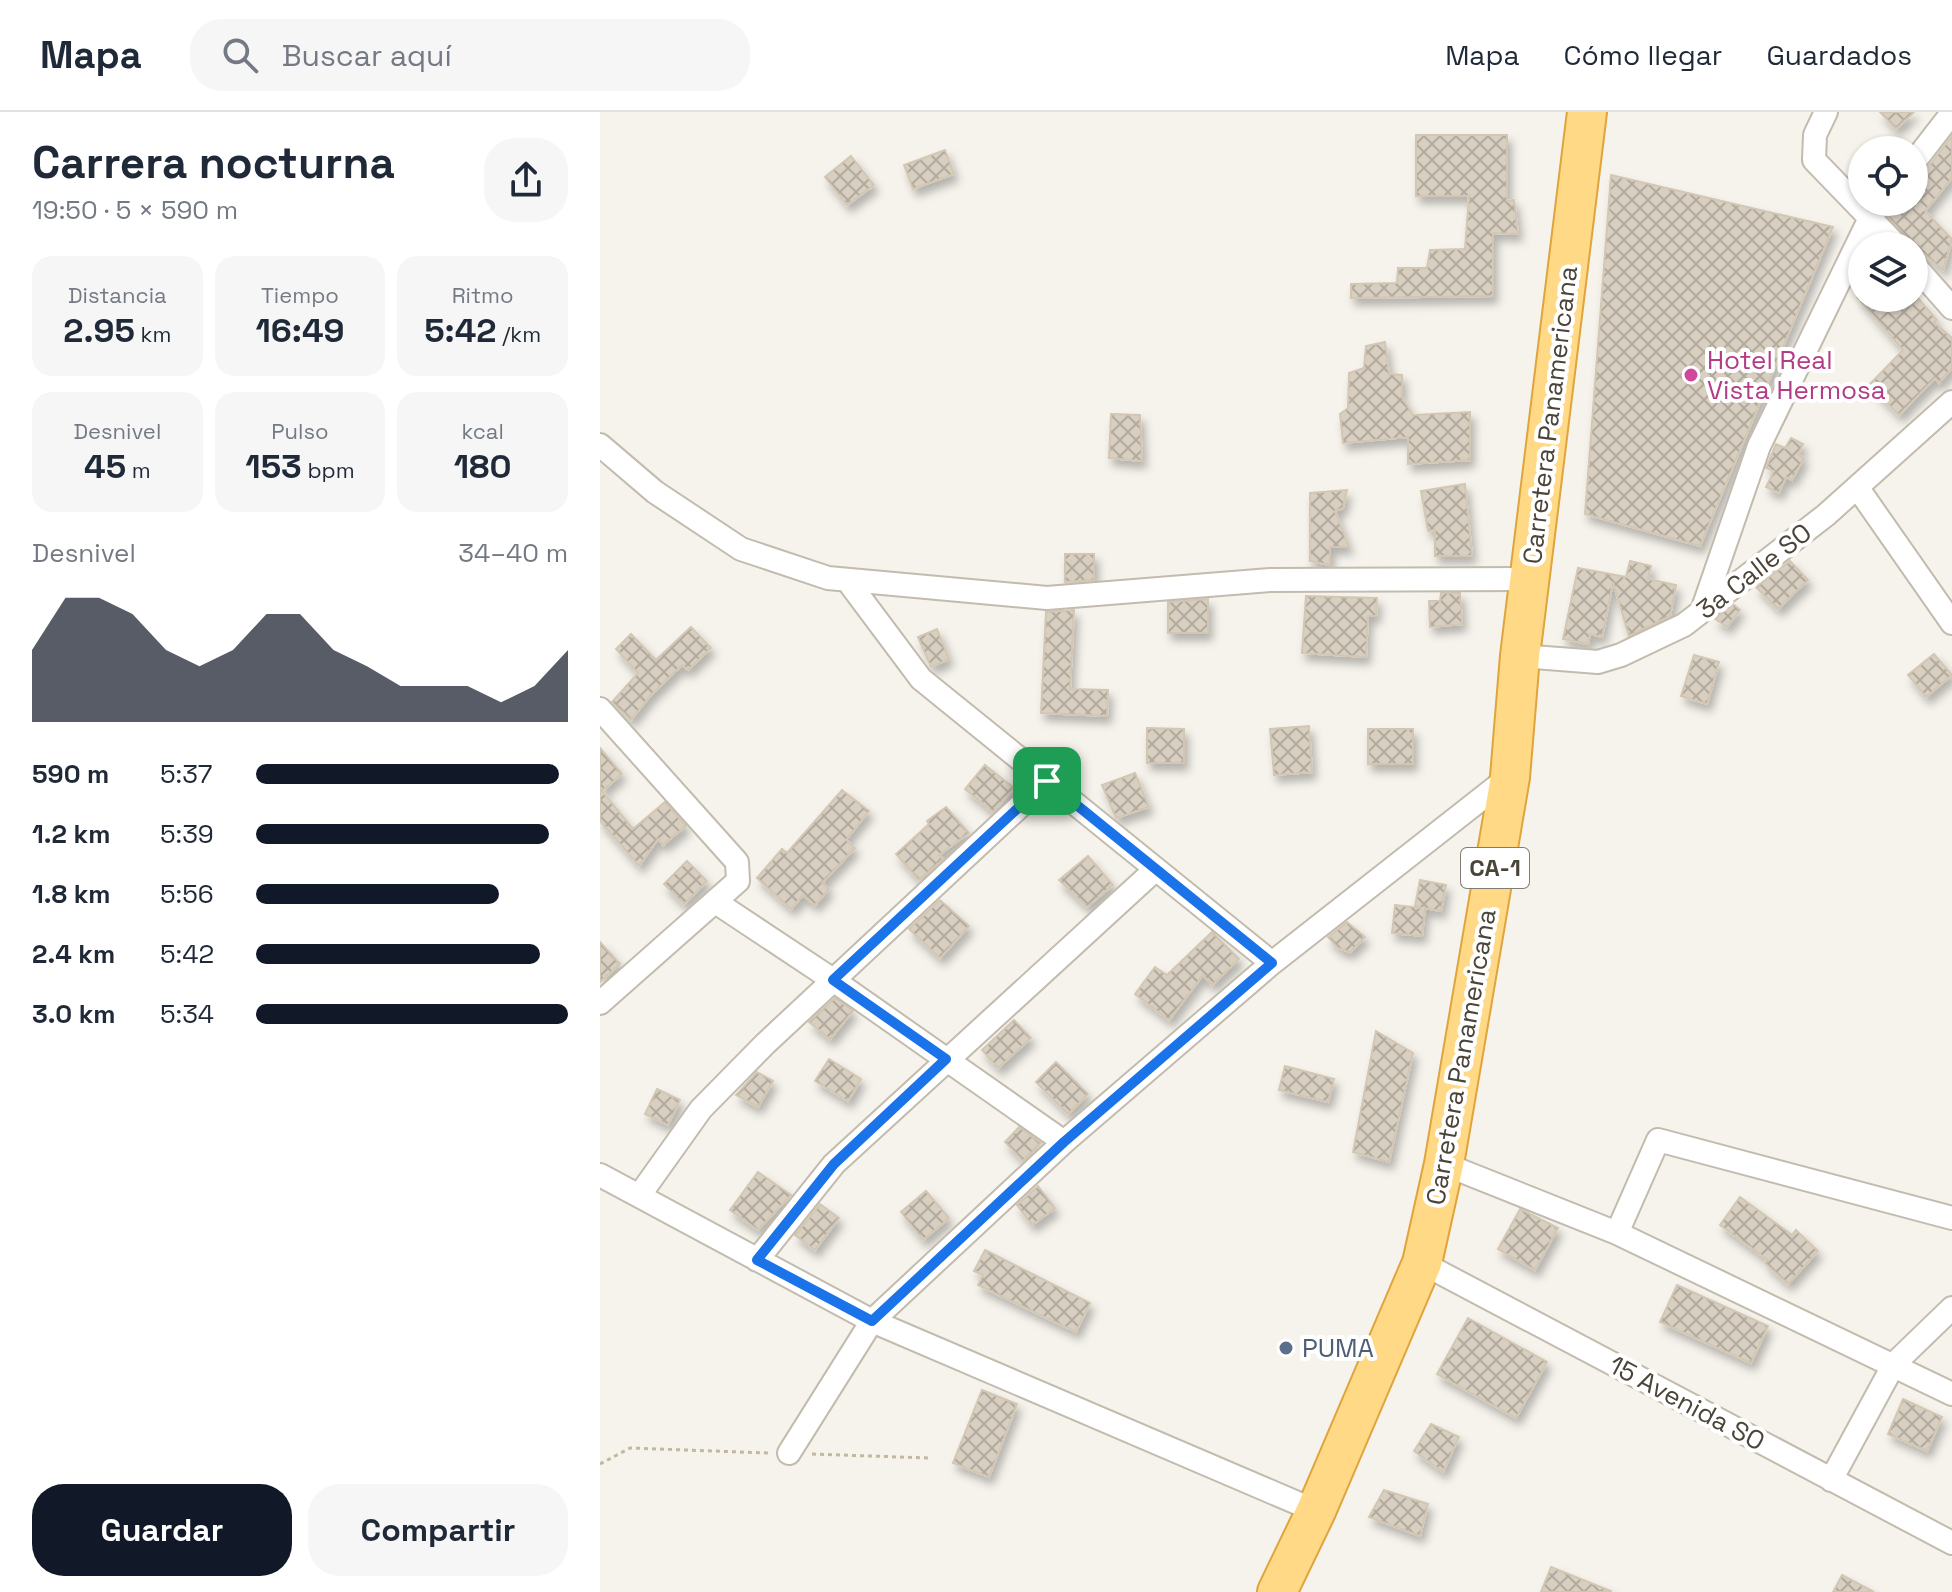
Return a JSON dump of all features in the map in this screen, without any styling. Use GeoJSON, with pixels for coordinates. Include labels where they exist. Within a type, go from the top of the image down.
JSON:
{"type":"FeatureCollection","features":[{"type":"Feature","properties":{"kind":"highway","name":"Carretera Panamericana"},"geometry":{"type":"LineString","coordinates":[[1277,1592],[1316,1511],[1422,1263],[1444,1164],[1510,777],[1520,656],[1587,112]]}},
{"type":"Feature","properties":{"kind":"street"},"geometry":{"type":"LineString","coordinates":[[1826,112],[1815,135],[1814,160],[1848,186]]}},
{"type":"Feature","properties":{"kind":"street"},"geometry":{"type":"LineString","coordinates":[[1928,144],[1952,113]]}},
{"type":"Feature","properties":{"kind":"street"},"geometry":{"type":"LineString","coordinates":[[1702,611],[1759,446],[1874,216]]}},
{"type":"Feature","properties":{"kind":"street"},"geometry":{"type":"LineString","coordinates":[[1928,281],[1952,308]]}},
{"type":"Feature","properties":{"kind":"street","name":"3a Calle SO"},"geometry":{"type":"LineString","coordinates":[[1520,656],[1598,662],[1621,655],[1684,625],[1857,487],[1952,402]]}},
{"type":"Feature","properties":{"kind":"street"},"geometry":{"type":"LineString","coordinates":[[600,445],[655,492],[741,549],[828,578],[1047,598],[1270,580],[1529,579]]}},
{"type":"Feature","properties":{"kind":"street"},"geometry":{"type":"LineString","coordinates":[[1857,487],[1952,623]]}},
{"type":"Feature","properties":{"kind":"street"},"geometry":{"type":"LineString","coordinates":[[847,580],[921,679],[1272,963]]}},
{"type":"Feature","properties":{"kind":"street"},"geometry":{"type":"LineString","coordinates":[[600,709],[737,862],[738,881],[717,903],[600,1003]]}},
{"type":"Feature","properties":{"kind":"street"},"geometry":{"type":"LineString","coordinates":[[789,1453],[872,1321],[1064,1142],[1272,963],[1510,777]]}},
{"type":"Feature","properties":{"kind":"street"},"geometry":{"type":"LineString","coordinates":[[639,1196],[701,1109],[833,980],[1047,781]]}},
{"type":"Feature","properties":{"kind":"street"},"geometry":{"type":"LineString","coordinates":[[757,1260],[834,1164],[1156,869]]}},
{"type":"Feature","properties":{"kind":"street"},"geometry":{"type":"LineString","coordinates":[[717,903],[1064,1142]]}},
{"type":"Feature","properties":{"kind":"street"},"geometry":{"type":"LineString","coordinates":[[1617,1233],[1658,1140],[1952,1218]]}},
{"type":"Feature","properties":{"kind":"street"},"geometry":{"type":"LineString","coordinates":[[1444,1164],[1617,1233],[1952,1394]]}},
{"type":"Feature","properties":{"kind":"street"},"geometry":{"type":"LineString","coordinates":[[600,1175],[872,1321],[1316,1511]]}},
{"type":"Feature","properties":{"kind":"street","name":"15 Avenida SO"},"geometry":{"type":"LineString","coordinates":[[1422,1263],[1952,1543]]}},
{"type":"Feature","properties":{"kind":"street"},"geometry":{"type":"LineString","coordinates":[[1831,1480],[1894,1364],[1952,1308]]}},
{"type":"Feature","properties":{"kind":"path"},"geometry":{"type":"LineString","coordinates":[[600,1464],[630,1448],[928,1458]]}},
{"type":"Feature","properties":{"kind":"building"},"geometry":{"type":"Polygon","coordinates":[[[1880,112],[1914,112],[1896,129],[1880,112]]]}},
{"type":"Feature","properties":{"kind":"building"},"geometry":{"type":"Polygon","coordinates":[[[1416,135],[1507,135],[1507,201],[1514,200],[1518,234],[1493,233],[1493,296],[1351,298],[1351,284],[1397,283],[1398,268],[1427,268],[1430,250],[1465,249],[1469,196],[1416,196],[1416,135]]]}},
{"type":"Feature","properties":{"kind":"building"},"geometry":{"type":"Polygon","coordinates":[[[1952,136],[1952,178],[1928,207],[1928,167],[1952,136]]]}},
{"type":"Feature","properties":{"kind":"building"},"geometry":{"type":"Polygon","coordinates":[[[945,150],[954,174],[913,189],[904,165],[945,150]]]}},
{"type":"Feature","properties":{"kind":"building"},"geometry":{"type":"Polygon","coordinates":[[[851,156],[874,185],[847,205],[825,177],[851,156]]]}},
{"type":"Feature","properties":{"kind":"building"},"geometry":{"type":"Polygon","coordinates":[[[1611,175],[1833,227],[1700,546],[1585,514],[1611,175]]]}},
{"type":"Feature","properties":{"kind":"building"},"geometry":{"type":"Polygon","coordinates":[[[1928,214],[1952,239],[1943,270],[1928,257],[1928,232],[1901,232],[1888,217],[1928,214]]]}},
{"type":"Feature","properties":{"kind":"building"},"geometry":{"type":"Polygon","coordinates":[[[1928,310],[1937,320],[1934,322],[1952,338],[1952,368],[1939,383],[1935,378],[1899,415],[1869,385],[1903,350],[1870,312],[1928,312],[1928,310]]]}},
{"type":"Feature","properties":{"kind":"building"},"geometry":{"type":"Polygon","coordinates":[[[1385,342],[1389,374],[1402,375],[1402,397],[1413,415],[1470,412],[1470,460],[1408,464],[1408,437],[1343,443],[1340,414],[1348,408],[1349,373],[1364,368],[1366,346],[1385,342]]]}},
{"type":"Feature","properties":{"kind":"building"},"geometry":{"type":"Polygon","coordinates":[[[1111,414],[1140,415],[1142,461],[1109,458],[1111,414]]]}},
{"type":"Feature","properties":{"kind":"building"},"geometry":{"type":"Polygon","coordinates":[[[1791,438],[1803,444],[1798,455],[1804,458],[1792,480],[1786,477],[1779,493],[1766,487],[1774,471],[1766,468],[1776,444],[1785,448],[1791,438]]]}},
{"type":"Feature","properties":{"kind":"building"},"geometry":{"type":"Polygon","coordinates":[[[1465,484],[1472,556],[1435,556],[1435,530],[1428,531],[1421,491],[1465,484]]]}},
{"type":"Feature","properties":{"kind":"building"},"geometry":{"type":"Polygon","coordinates":[[[1347,490],[1343,508],[1335,511],[1349,547],[1330,547],[1330,565],[1310,561],[1310,493],[1347,490]]]}},
{"type":"Feature","properties":{"kind":"building"},"geometry":{"type":"Polygon","coordinates":[[[1065,554],[1094,554],[1094,580],[1065,582],[1065,554]]]}},
{"type":"Feature","properties":{"kind":"building"},"geometry":{"type":"Polygon","coordinates":[[[1630,561],[1651,566],[1648,579],[1676,585],[1670,616],[1629,636],[1613,582],[1602,637],[1590,634],[1588,644],[1563,639],[1578,568],[1626,577],[1630,561]]]}},
{"type":"Feature","properties":{"kind":"building"},"geometry":{"type":"Polygon","coordinates":[[[1790,561],[1808,580],[1778,609],[1756,587],[1790,561]]]}},
{"type":"Feature","properties":{"kind":"building"},"geometry":{"type":"Polygon","coordinates":[[[1441,593],[1460,593],[1462,624],[1430,627],[1429,601],[1440,601],[1441,593]]]}},
{"type":"Feature","properties":{"kind":"building"},"geometry":{"type":"Polygon","coordinates":[[[1306,596],[1377,598],[1376,616],[1368,616],[1366,657],[1302,653],[1306,596]]]}},
{"type":"Feature","properties":{"kind":"building"},"geometry":{"type":"Polygon","coordinates":[[[1208,599],[1208,633],[1168,633],[1168,602],[1208,599]]]}},
{"type":"Feature","properties":{"kind":"building"},"geometry":{"type":"Polygon","coordinates":[[[1733,604],[1740,610],[1727,627],[1715,619],[1733,604]]]}},
{"type":"Feature","properties":{"kind":"building"},"geometry":{"type":"Polygon","coordinates":[[[1074,610],[1070,689],[1108,690],[1107,716],[1041,713],[1046,612],[1074,610]]]}},
{"type":"Feature","properties":{"kind":"building"},"geometry":{"type":"Polygon","coordinates":[[[691,627],[711,648],[688,670],[682,665],[631,720],[612,702],[638,673],[616,649],[631,634],[656,660],[691,627]]]}},
{"type":"Feature","properties":{"kind":"building"},"geometry":{"type":"Polygon","coordinates":[[[937,629],[949,659],[931,667],[918,637],[937,629]]]}},
{"type":"Feature","properties":{"kind":"building"},"geometry":{"type":"Polygon","coordinates":[[[1934,654],[1952,675],[1926,697],[1908,675],[1934,654]]]}},
{"type":"Feature","properties":{"kind":"building"},"geometry":{"type":"Polygon","coordinates":[[[1694,655],[1719,662],[1707,704],[1681,696],[1694,655]]]}},
{"type":"Feature","properties":{"kind":"building"},"geometry":{"type":"Polygon","coordinates":[[[1309,726],[1312,772],[1274,775],[1270,729],[1309,726]]]}},
{"type":"Feature","properties":{"kind":"building"},"geometry":{"type":"Polygon","coordinates":[[[1147,728],[1184,729],[1184,763],[1147,763],[1147,728]]]}},
{"type":"Feature","properties":{"kind":"building"},"geometry":{"type":"Polygon","coordinates":[[[1368,729],[1413,729],[1413,764],[1368,764],[1368,729]]]}},
{"type":"Feature","properties":{"kind":"building"},"geometry":{"type":"Polygon","coordinates":[[[600,748],[622,774],[602,791],[633,829],[665,802],[686,826],[663,845],[658,839],[639,866],[600,821],[600,748]]]}},
{"type":"Feature","properties":{"kind":"building"},"geometry":{"type":"Polygon","coordinates":[[[985,765],[1014,788],[993,812],[965,789],[985,765]]]}},
{"type":"Feature","properties":{"kind":"building"},"geometry":{"type":"Polygon","coordinates":[[[1135,773],[1149,807],[1116,818],[1102,785],[1135,773]]]}},
{"type":"Feature","properties":{"kind":"building"},"geometry":{"type":"Polygon","coordinates":[[[842,790],[869,811],[846,840],[855,848],[822,883],[829,889],[815,905],[803,895],[791,909],[757,878],[782,849],[787,853],[842,790]]]}},
{"type":"Feature","properties":{"kind":"building"},"geometry":{"type":"Polygon","coordinates":[[[946,807],[969,833],[939,855],[943,859],[919,880],[896,854],[929,824],[927,821],[946,807]]]}},
{"type":"Feature","properties":{"kind":"building"},"geometry":{"type":"Polygon","coordinates":[[[1088,856],[1113,885],[1087,907],[1059,880],[1088,856]]]}},
{"type":"Feature","properties":{"kind":"building"},"geometry":{"type":"Polygon","coordinates":[[[687,861],[707,881],[684,904],[664,884],[687,861]]]}},
{"type":"Feature","properties":{"kind":"building"},"geometry":{"type":"Polygon","coordinates":[[[1420,880],[1446,885],[1441,911],[1425,908],[1422,936],[1392,933],[1395,905],[1422,908],[1415,906],[1420,880]]]}},
{"type":"Feature","properties":{"kind":"building"},"geometry":{"type":"Polygon","coordinates":[[[940,900],[969,926],[940,958],[909,929],[940,900]]]}},
{"type":"Feature","properties":{"kind":"building"},"geometry":{"type":"Polygon","coordinates":[[[1347,922],[1365,937],[1350,952],[1338,948],[1328,937],[1347,922]]]}},
{"type":"Feature","properties":{"kind":"building"},"geometry":{"type":"Polygon","coordinates":[[[1212,932],[1239,959],[1212,985],[1203,975],[1169,1020],[1135,994],[1155,967],[1167,975],[1212,932]]]}},
{"type":"Feature","properties":{"kind":"building"},"geometry":{"type":"Polygon","coordinates":[[[600,942],[620,964],[600,982],[600,942]]]}},
{"type":"Feature","properties":{"kind":"building"},"geometry":{"type":"Polygon","coordinates":[[[835,998],[853,1011],[830,1039],[809,1022],[835,998]]]}},
{"type":"Feature","properties":{"kind":"building"},"geometry":{"type":"Polygon","coordinates":[[[1014,1020],[1031,1038],[998,1068],[982,1050],[1014,1020]]]}},
{"type":"Feature","properties":{"kind":"building"},"geometry":{"type":"Polygon","coordinates":[[[1376,1031],[1413,1053],[1389,1162],[1353,1152],[1376,1031]]]}},
{"type":"Feature","properties":{"kind":"building"},"geometry":{"type":"Polygon","coordinates":[[[829,1059],[861,1079],[848,1101],[815,1081],[829,1059]]]}},
{"type":"Feature","properties":{"kind":"building"},"geometry":{"type":"Polygon","coordinates":[[[1056,1062],[1088,1094],[1068,1114],[1036,1082],[1056,1062]]]}},
{"type":"Feature","properties":{"kind":"building"},"geometry":{"type":"Polygon","coordinates":[[[1285,1066],[1334,1079],[1328,1102],[1279,1090],[1285,1066]]]}},
{"type":"Feature","properties":{"kind":"building"},"geometry":{"type":"Polygon","coordinates":[[[757,1072],[773,1081],[758,1107],[736,1095],[757,1072]]]}},
{"type":"Feature","properties":{"kind":"building"},"geometry":{"type":"Polygon","coordinates":[[[657,1089],[680,1100],[668,1125],[645,1114],[657,1089]]]}},
{"type":"Feature","properties":{"kind":"building"},"geometry":{"type":"Polygon","coordinates":[[[1019,1127],[1041,1143],[1023,1161],[1005,1142],[1019,1127]]]}},
{"type":"Feature","properties":{"kind":"building"},"geometry":{"type":"Polygon","coordinates":[[[758,1172],[791,1195],[758,1230],[730,1210],[758,1172]]]}},
{"type":"Feature","properties":{"kind":"building"},"geometry":{"type":"Polygon","coordinates":[[[1038,1186],[1055,1208],[1032,1225],[1017,1205],[1038,1186]]]}},
{"type":"Feature","properties":{"kind":"building"},"geometry":{"type":"Polygon","coordinates":[[[926,1191],[949,1218],[923,1240],[901,1212],[926,1191]]]}},
{"type":"Feature","properties":{"kind":"building"},"geometry":{"type":"Polygon","coordinates":[[[1740,1197],[1792,1235],[1796,1230],[1818,1251],[1788,1284],[1765,1263],[1768,1260],[1720,1225],[1740,1197]]]}},
{"type":"Feature","properties":{"kind":"building"},"geometry":{"type":"Polygon","coordinates":[[[820,1204],[839,1218],[815,1250],[795,1235],[820,1204]]]}},
{"type":"Feature","properties":{"kind":"building"},"geometry":{"type":"Polygon","coordinates":[[[1520,1209],[1558,1228],[1535,1270],[1498,1249],[1520,1209]]]}},
{"type":"Feature","properties":{"kind":"building"},"geometry":{"type":"Polygon","coordinates":[[[985,1250],[1090,1303],[1076,1332],[978,1285],[983,1275],[974,1271],[985,1250]]]}},
{"type":"Feature","properties":{"kind":"building"},"geometry":{"type":"Polygon","coordinates":[[[1677,1285],[1768,1326],[1751,1363],[1660,1322],[1677,1285]]]}},
{"type":"Feature","properties":{"kind":"building"},"geometry":{"type":"Polygon","coordinates":[[[1468,1318],[1547,1362],[1516,1418],[1437,1374],[1468,1318]]]}},
{"type":"Feature","properties":{"kind":"building"},"geometry":{"type":"Polygon","coordinates":[[[982,1390],[1017,1404],[989,1477],[953,1463],[982,1390]]]}},
{"type":"Feature","properties":{"kind":"building"},"geometry":{"type":"Polygon","coordinates":[[[1903,1399],[1942,1417],[1927,1451],[1888,1434],[1903,1399]]]}},
{"type":"Feature","properties":{"kind":"building"},"geometry":{"type":"Polygon","coordinates":[[[1431,1424],[1459,1437],[1443,1472],[1414,1451],[1431,1424]]]}},
{"type":"Feature","properties":{"kind":"building"},"geometry":{"type":"Polygon","coordinates":[[[1384,1490],[1428,1504],[1420,1536],[1369,1517],[1384,1490]]]}},
{"type":"Feature","properties":{"kind":"building"},"geometry":{"type":"Polygon","coordinates":[[[1551,1567],[1611,1591],[1541,1592],[1551,1567]]]}},
{"type":"Feature","properties":{"kind":"building"},"geometry":{"type":"Polygon","coordinates":[[[1842,1575],[1874,1592],[1833,1592],[1842,1575]]]}},
{"type":"Feature","properties":{"kind":"place","name":"Hotel Real Vista Hermosa"},"geometry":{"type":"Point","coordinates":[1691,375]}},
{"type":"Feature","properties":{"kind":"place","name":"PUMA"},"geometry":{"type":"Point","coordinates":[1286,1348]}},
{"type":"Feature","properties":{"kind":"route"},"geometry":{"type":"LineString","coordinates":[[1047,781],[1272,963],[1064,1142],[872,1321],[757,1260],[834,1164],[946,1059],[833,980],[1047,781]]}}]}
